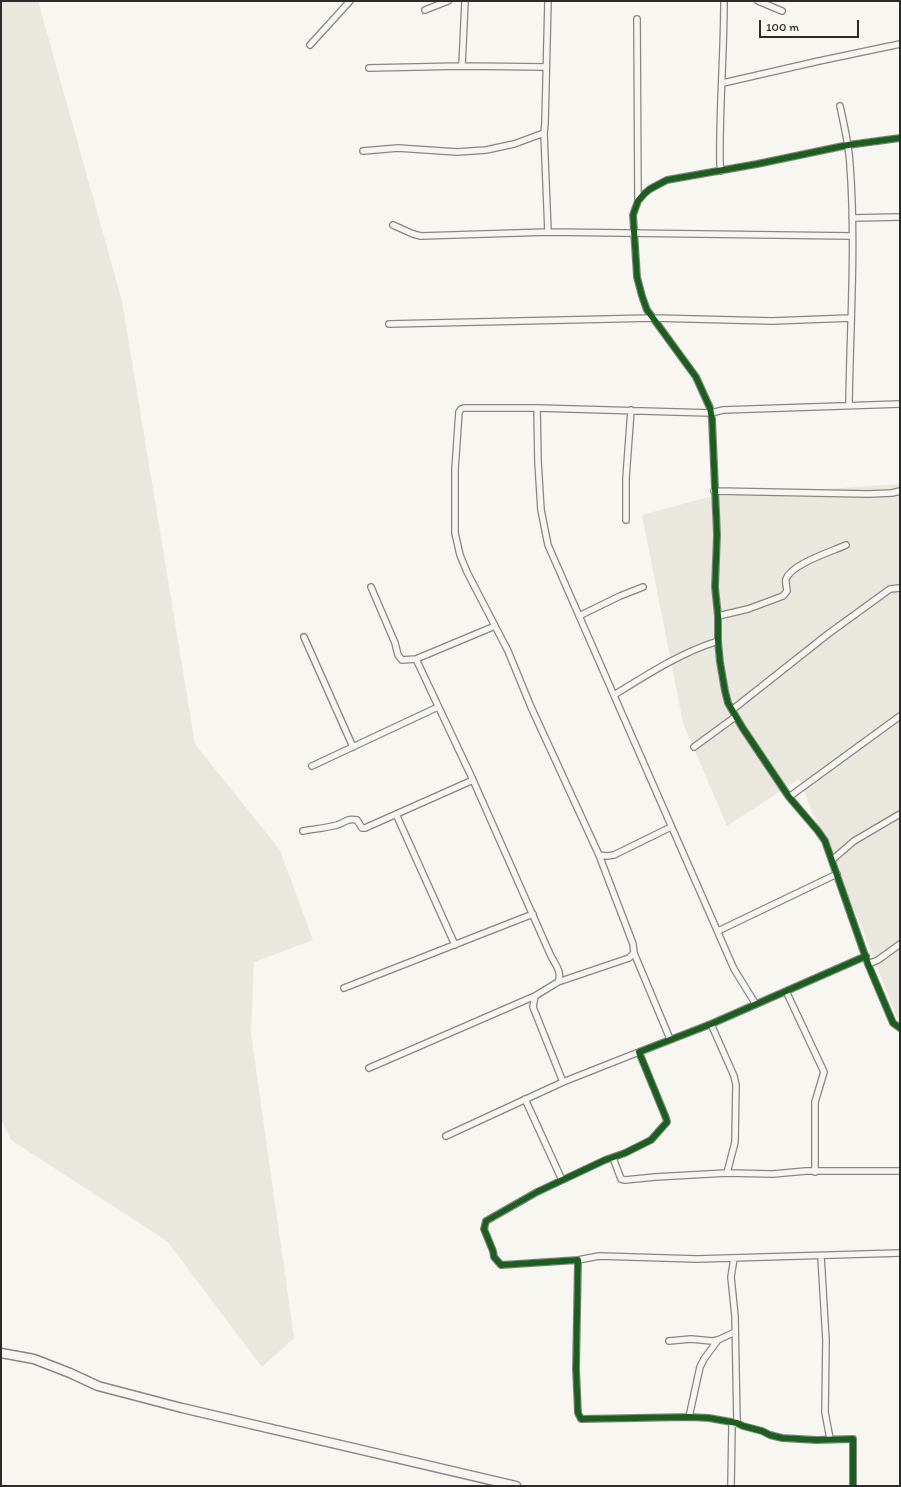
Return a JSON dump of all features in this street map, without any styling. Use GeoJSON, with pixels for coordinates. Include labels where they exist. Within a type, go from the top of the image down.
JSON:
{"type":"FeatureCollection","features":[{"type":"Feature","properties":{"kind":"main road"},"geometry":{"type":"LineString","coordinates":[[1,1353],[34,1359],[98,1386],[182,1408],[516,1486]]}},
{"type":"Feature","properties":{"kind":"street"},"geometry":{"type":"LineString","coordinates":[[310,45],[350,1]]}},
{"type":"Feature","properties":{"kind":"street"},"geometry":{"type":"LineString","coordinates":[[425,10],[448,1]]}},
{"type":"Feature","properties":{"kind":"street"},"geometry":{"type":"LineString","coordinates":[[462,66],[465,1]]}},
{"type":"Feature","properties":{"kind":"street"},"geometry":{"type":"LineString","coordinates":[[548,1],[546,123],[544,133],[548,232]]}},
{"type":"Feature","properties":{"kind":"street"},"geometry":{"type":"LineString","coordinates":[[722,171],[720,164],[719,121],[723,83],[724,1]]}},
{"type":"Feature","properties":{"kind":"street"},"geometry":{"type":"LineString","coordinates":[[758,1],[782,11]]}},
{"type":"Feature","properties":{"kind":"street"},"geometry":{"type":"LineString","coordinates":[[638,19],[638,201],[633,215],[638,277],[647,310],[696,377],[711,413],[717,535],[715,587],[718,616],[718,641],[725,691],[735,717],[789,797],[825,840],[868,964],[893,1022],[900,1028]]}},
{"type":"Feature","properties":{"kind":"street"},"geometry":{"type":"LineString","coordinates":[[723,83],[900,44]]}},
{"type":"Feature","properties":{"kind":"street"},"geometry":{"type":"LineString","coordinates":[[369,68],[462,66],[546,67]]}},
{"type":"Feature","properties":{"kind":"street"},"geometry":{"type":"LineString","coordinates":[[840,106],[848,145],[852,218],[849,405]]}},
{"type":"Feature","properties":{"kind":"street"},"geometry":{"type":"LineString","coordinates":[[363,151],[398,148],[457,152],[486,150],[514,144],[544,133]]}},
{"type":"Feature","properties":{"kind":"street"},"geometry":{"type":"LineString","coordinates":[[638,201],[650,189],[667,180],[722,171],[848,145],[900,138]]}},
{"type":"Feature","properties":{"kind":"street"},"geometry":{"type":"LineString","coordinates":[[852,218],[900,217]]}},
{"type":"Feature","properties":{"kind":"street"},"geometry":{"type":"LineString","coordinates":[[393,225],[421,236],[548,232],[852,236]]}},
{"type":"Feature","properties":{"kind":"street"},"geometry":{"type":"LineString","coordinates":[[389,324],[653,318],[772,321],[851,318]]}},
{"type":"Feature","properties":{"kind":"street"},"geometry":{"type":"LineString","coordinates":[[670,1040],[634,953],[633,944],[599,854],[530,707],[508,652],[467,572],[460,555],[455,533],[455,469],[459,412],[464,408],[537,408],[711,413],[723,410],[900,404]]}},
{"type":"Feature","properties":{"kind":"street"},"geometry":{"type":"LineString","coordinates":[[537,408],[541,510],[548,545],[734,969],[755,1003]]}},
{"type":"Feature","properties":{"kind":"street"},"geometry":{"type":"LineString","coordinates":[[626,520],[626,478],[631,410]]}},
{"type":"Feature","properties":{"kind":"street"},"geometry":{"type":"LineString","coordinates":[[714,491],[868,494],[892,493],[900,490]]}},
{"type":"Feature","properties":{"kind":"street"},"geometry":{"type":"LineString","coordinates":[[718,616],[748,609],[783,596],[787,591],[786,579],[791,572],[810,559],[846,545]]}},
{"type":"Feature","properties":{"kind":"street"},"geometry":{"type":"LineString","coordinates":[[371,587],[395,643],[398,655],[402,660],[416,659],[495,626]]}},
{"type":"Feature","properties":{"kind":"street"},"geometry":{"type":"LineString","coordinates":[[579,616],[642,587]]}},
{"type":"Feature","properties":{"kind":"street"},"geometry":{"type":"LineString","coordinates":[[732,710],[828,634],[890,589],[900,588]]}},
{"type":"Feature","properties":{"kind":"street"},"geometry":{"type":"LineString","coordinates":[[304,637],[353,747]]}},
{"type":"Feature","properties":{"kind":"street"},"geometry":{"type":"LineString","coordinates":[[614,695],[683,654],[718,641]]}},
{"type":"Feature","properties":{"kind":"street"},"geometry":{"type":"LineString","coordinates":[[416,659],[473,780],[550,954],[560,973],[558,982]]}},
{"type":"Feature","properties":{"kind":"street"},"geometry":{"type":"LineString","coordinates":[[312,766],[438,707]]}},
{"type":"Feature","properties":{"kind":"street"},"geometry":{"type":"LineString","coordinates":[[789,797],[900,716]]}},
{"type":"Feature","properties":{"kind":"street"},"geometry":{"type":"LineString","coordinates":[[694,747],[735,717]]}},
{"type":"Feature","properties":{"kind":"street"},"geometry":{"type":"LineString","coordinates":[[302,831],[338,824],[345,820],[353,819],[357,820],[362,828],[365,828],[473,780]]}},
{"type":"Feature","properties":{"kind":"street"},"geometry":{"type":"LineString","coordinates":[[396,814],[455,945]]}},
{"type":"Feature","properties":{"kind":"street"},"geometry":{"type":"LineString","coordinates":[[832,860],[854,841],[900,814]]}},
{"type":"Feature","properties":{"kind":"street"},"geometry":{"type":"LineString","coordinates":[[599,854],[607,856],[614,855],[671,827]]}},
{"type":"Feature","properties":{"kind":"street"},"geometry":{"type":"LineString","coordinates":[[718,932],[837,874]]}},
{"type":"Feature","properties":{"kind":"street"},"geometry":{"type":"LineString","coordinates":[[344,988],[533,914]]}},
{"type":"Feature","properties":{"kind":"street"},"geometry":{"type":"LineString","coordinates":[[868,964],[878,960],[900,944]]}},
{"type":"Feature","properties":{"kind":"street"},"geometry":{"type":"LineString","coordinates":[[369,1068],[535,996],[558,982],[629,958],[634,953]]}},
{"type":"Feature","properties":{"kind":"street"},"geometry":{"type":"LineString","coordinates":[[446,1136],[563,1082],[711,1024],[755,1003],[866,956]]}},
{"type":"Feature","properties":{"kind":"street"},"geometry":{"type":"LineString","coordinates":[[786,991],[823,1070],[814,1107],[815,1172]]}},
{"type":"Feature","properties":{"kind":"street"},"geometry":{"type":"LineString","coordinates":[[535,996],[533,1007],[563,1082]]}},
{"type":"Feature","properties":{"kind":"street"},"geometry":{"type":"LineString","coordinates":[[711,1024],[734,1076],[736,1085],[735,1142],[727,1173]]}},
{"type":"Feature","properties":{"kind":"street"},"geometry":{"type":"LineString","coordinates":[[638,1052],[667,1122],[651,1140],[626,1153],[562,1180],[486,1221],[484,1229],[494,1257],[501,1265],[578,1260],[600,1256],[697,1259],[793,1256],[821,1257],[900,1253]]}},
{"type":"Feature","properties":{"kind":"street"},"geometry":{"type":"LineString","coordinates":[[525,1099],[562,1180]]}},
{"type":"Feature","properties":{"kind":"street"},"geometry":{"type":"LineString","coordinates":[[613,1158],[621,1179],[625,1180],[727,1173],[773,1174],[900,1171]]}},
{"type":"Feature","properties":{"kind":"street"},"geometry":{"type":"LineString","coordinates":[[821,1257],[826,1340],[825,1412],[830,1439]]}},
{"type":"Feature","properties":{"kind":"street"},"geometry":{"type":"LineString","coordinates":[[734,1258],[731,1278],[734,1295],[737,1424]]}},
{"type":"Feature","properties":{"kind":"street"},"geometry":{"type":"LineString","coordinates":[[578,1260],[576,1369],[578,1413],[581,1419],[709,1418],[737,1424],[782,1438],[853,1439],[854,1486]]}},
{"type":"Feature","properties":{"kind":"street"},"geometry":{"type":"LineString","coordinates":[[670,1341],[691,1339],[712,1341],[718,1340],[735,1332]]}},
{"type":"Feature","properties":{"kind":"street"},"geometry":{"type":"LineString","coordinates":[[689,1417],[700,1367],[718,1340]]}},
{"type":"Feature","properties":{"kind":"street"},"geometry":{"type":"LineString","coordinates":[[731,1486],[732,1426],[737,1424]]}},
{"type":"Feature","properties":{"kind":"shaded area"},"geometry":{"type":"Polygon","coordinates":[[[1,1],[38,1],[122,301],[195,744],[280,850],[313,940],[254,962],[251,1033],[294,1338],[262,1367],[167,1241],[11,1140],[1,1119],[1,1]]]}},
{"type":"Feature","properties":{"kind":"shaded area"},"geometry":{"type":"Polygon","coordinates":[[[900,484],[900,1022],[860,923],[837,874],[799,779],[727,826],[683,723],[642,515],[709,497],[900,484]]]}},
{"type":"Feature","properties":{"kind":"cycle path"},"geometry":{"type":"LineString","coordinates":[[900,138],[848,145],[757,164],[667,180],[644,194],[638,201],[633,215],[637,277],[647,310],[696,377],[710,408],[712,419],[717,535],[715,587],[718,616],[718,641],[720,662],[728,703],[742,727],[789,797],[825,841],[868,964],[893,1023],[900,1028]]}},
{"type":"Feature","properties":{"kind":"cycle path"},"geometry":{"type":"LineString","coordinates":[[853,1486],[853,1439],[816,1440],[782,1438],[737,1423],[709,1418],[581,1419],[578,1413],[576,1369],[578,1260],[501,1265],[494,1257],[484,1229],[486,1221],[537,1192],[651,1140],[667,1122],[639,1052],[711,1024],[866,956]]}}]}
